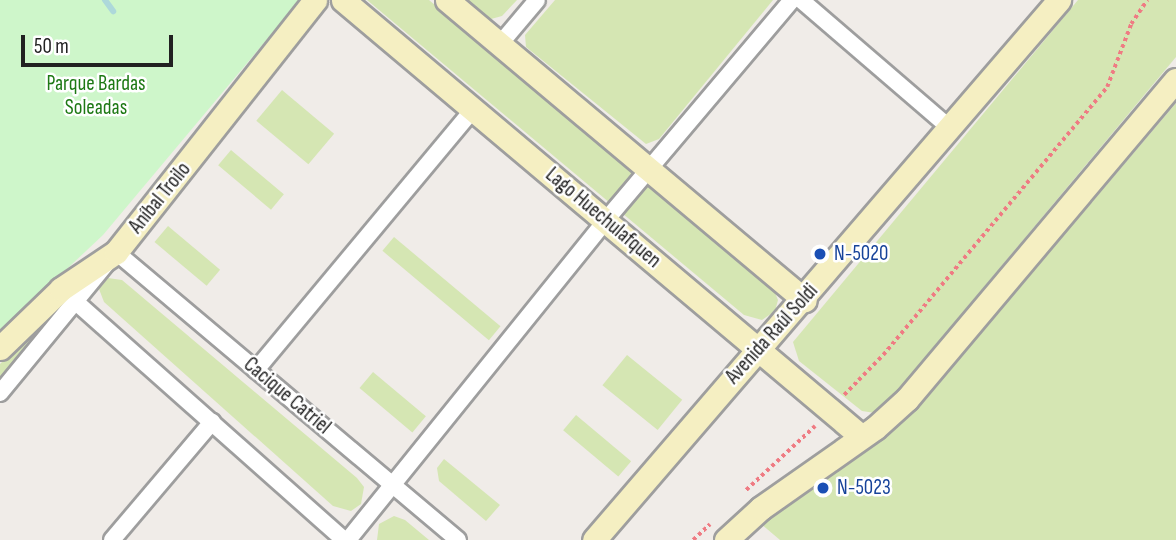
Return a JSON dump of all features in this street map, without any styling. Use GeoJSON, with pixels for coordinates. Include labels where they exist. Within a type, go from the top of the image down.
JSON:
{"type":"FeatureCollection","features":[{"type":"Feature","properties":{"kind":"street","name":"Aníbal Troilo"},"geometry":{"type":"LineString","coordinates":[[0,393],[76,302],[315,0]]}},
{"type":"Feature","properties":{"kind":"street","name":"Lago Huechulafquen"},"geometry":{"type":"LineString","coordinates":[[343,0],[862,437]]}},
{"type":"Feature","properties":{"kind":"street"},"geometry":{"type":"LineString","coordinates":[[447,0],[805,300]]}},
{"type":"Feature","properties":{"kind":"street"},"geometry":{"type":"LineString","coordinates":[[500,44],[537,0]]}},
{"type":"Feature","properties":{"kind":"street"},"geometry":{"type":"LineString","coordinates":[[76,302],[346,540],[394,486],[606,220],[792,0]]}},
{"type":"Feature","properties":{"kind":"street"},"geometry":{"type":"LineString","coordinates":[[801,0],[950,128]]}},
{"type":"Feature","properties":{"kind":"street","name":"Avenida Raúl Soldi"},"geometry":{"type":"LineString","coordinates":[[594,540],[758,350],[805,300],[1059,0]]}},
{"type":"Feature","properties":{"kind":"street"},"geometry":{"type":"LineString","coordinates":[[719,531],[761,508],[862,437],[916,388],[1176,80]]}},
{"type":"Feature","properties":{"kind":"street"},"geometry":{"type":"LineString","coordinates":[[257,370],[473,110]]}},
{"type":"Feature","properties":{"kind":"street"},"geometry":{"type":"LineString","coordinates":[[0,348],[61,289],[116,252]]}},
{"type":"Feature","properties":{"kind":"street","name":"Cacique Catriel"},"geometry":{"type":"LineString","coordinates":[[116,252],[458,540]]}},
{"type":"Feature","properties":{"kind":"street"},"geometry":{"type":"LineString","coordinates":[[112,540],[212,422]]}},
{"type":"Feature","properties":{"kind":"path"},"geometry":{"type":"LineString","coordinates":[[843,396],[883,355],[1107,87],[1130,24],[1147,0]]}},
{"type":"Feature","properties":{"kind":"path"},"geometry":{"type":"LineString","coordinates":[[741,495],[818,422]]}},
{"type":"Feature","properties":{"kind":"path"},"geometry":{"type":"LineString","coordinates":[[693,540],[719,531]]}},
{"type":"Feature","properties":{"kind":"green space","name":"Parque Bardas Soleadas"},"geometry":{"type":"Polygon","coordinates":[[[0,0],[300,0],[103,235],[0,332],[0,0]]]}},
{"type":"Feature","properties":{"kind":"green space"},"geometry":{"type":"Polygon","coordinates":[[[367,0],[429,0],[773,288],[778,300],[775,311],[762,320],[744,315],[367,0]]]}},
{"type":"Feature","properties":{"kind":"green space"},"geometry":{"type":"Polygon","coordinates":[[[465,0],[517,0],[502,16],[491,19],[465,0]]]}},
{"type":"Feature","properties":{"kind":"green space"},"geometry":{"type":"Polygon","coordinates":[[[555,0],[773,0],[659,139],[646,144],[526,47],[525,35],[555,0]]]}},
{"type":"Feature","properties":{"kind":"green space"},"geometry":{"type":"Polygon","coordinates":[[[1078,0],[1176,0],[1176,57],[883,408],[875,413],[862,411],[799,361],[793,342],[1078,0]]]}},
{"type":"Feature","properties":{"kind":"green space"},"geometry":{"type":"Polygon","coordinates":[[[282,90],[334,134],[308,164],[256,121],[282,90]]]}},
{"type":"Feature","properties":{"kind":"green space"},"geometry":{"type":"Polygon","coordinates":[[[1176,103],[1176,540],[780,540],[761,524],[912,414],[1176,103]]]}},
{"type":"Feature","properties":{"kind":"green space"},"geometry":{"type":"Polygon","coordinates":[[[231,150],[284,194],[271,210],[218,165],[231,150]]]}},
{"type":"Feature","properties":{"kind":"green space"},"geometry":{"type":"Polygon","coordinates":[[[168,226],[220,270],[207,286],[155,242],[168,226]]]}},
{"type":"Feature","properties":{"kind":"green space"},"geometry":{"type":"Polygon","coordinates":[[[394,237],[500,326],[489,340],[382,251],[394,237]]]}},
{"type":"Feature","properties":{"kind":"green space"},"geometry":{"type":"Polygon","coordinates":[[[108,278],[122,280],[357,478],[364,487],[361,504],[351,511],[333,506],[104,302],[99,289],[108,278]]]}},
{"type":"Feature","properties":{"kind":"green space"},"geometry":{"type":"Polygon","coordinates":[[[68,296],[0,378],[0,364],[68,296]]]}},
{"type":"Feature","properties":{"kind":"green space"},"geometry":{"type":"Polygon","coordinates":[[[627,355],[682,400],[658,430],[602,385],[627,355]]]}},
{"type":"Feature","properties":{"kind":"green space"},"geometry":{"type":"Polygon","coordinates":[[[373,372],[426,416],[412,432],[360,388],[373,372]]]}},
{"type":"Feature","properties":{"kind":"green space"},"geometry":{"type":"Polygon","coordinates":[[[576,415],[631,461],[618,477],[563,430],[576,415]]]}},
{"type":"Feature","properties":{"kind":"green space"},"geometry":{"type":"Polygon","coordinates":[[[444,459],[500,505],[486,521],[439,481],[437,468],[444,459]]]}},
{"type":"Feature","properties":{"kind":"green space"},"geometry":{"type":"Polygon","coordinates":[[[394,516],[405,520],[429,540],[377,540],[379,524],[394,516]]]}},
{"type":"Feature","properties":{"kind":"waterway"},"geometry":{"type":"LineString","coordinates":[[105,0],[113,11]]}},
{"type":"Feature","properties":{"kind":"place","name":"N-5020"},"geometry":{"type":"Point","coordinates":[820,254]}},
{"type":"Feature","properties":{"kind":"place","name":"N-5023"},"geometry":{"type":"Point","coordinates":[823,488]}}]}
